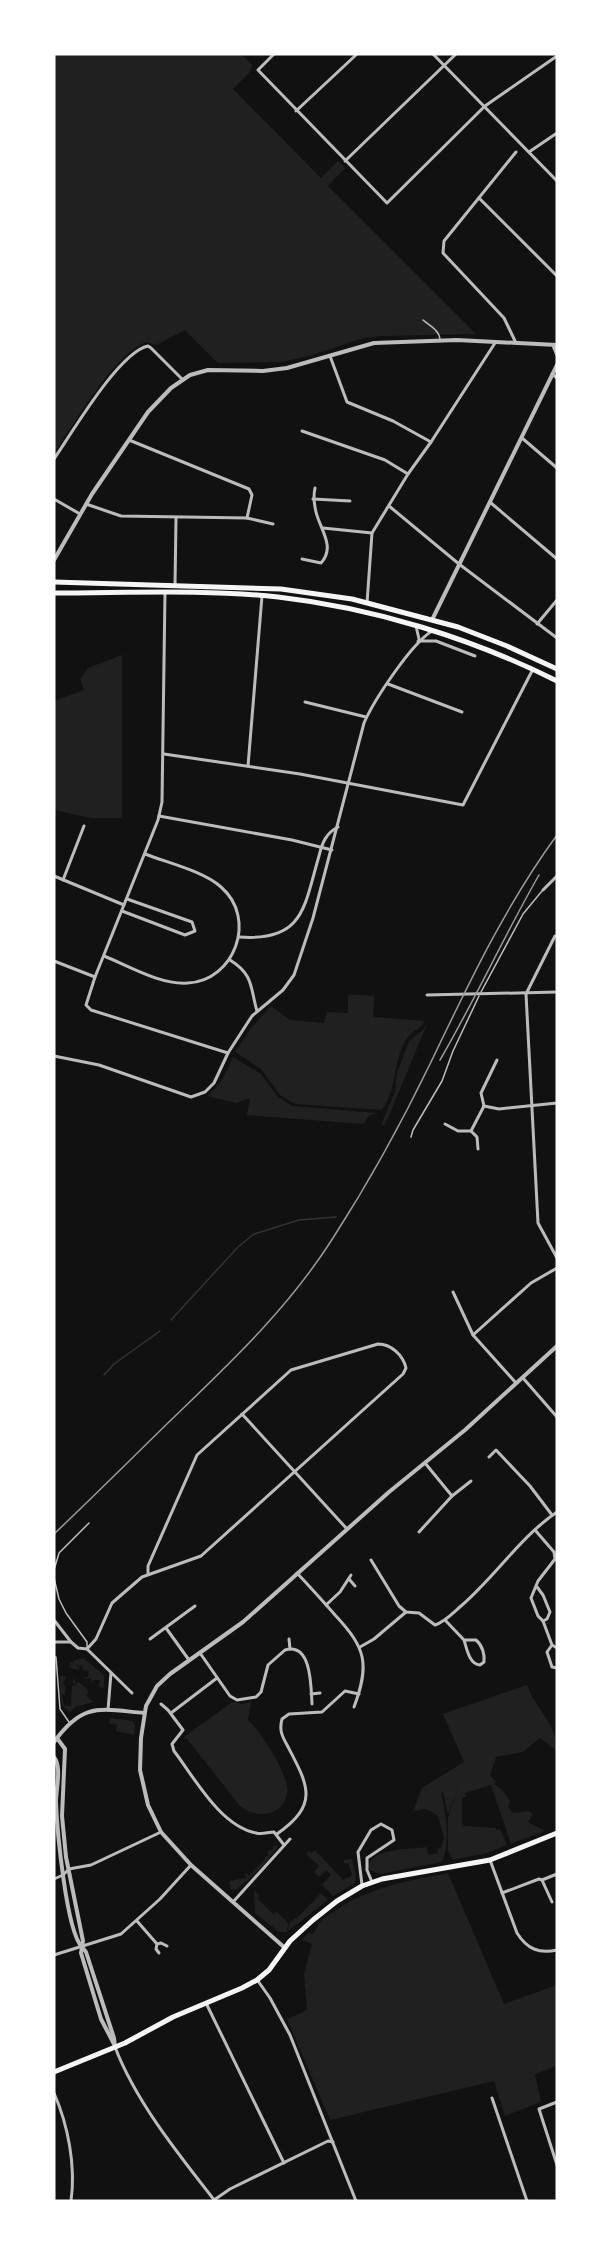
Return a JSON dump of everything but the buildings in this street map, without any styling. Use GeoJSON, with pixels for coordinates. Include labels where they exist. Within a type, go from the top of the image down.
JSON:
{"type":"FeatureCollection","features":[{"type":"Feature","properties":{"kind":"main road"},"geometry":{"type":"LineString","coordinates":[[54,582],[281,589],[352,599],[432,620],[507,646],[557,669]]}},
{"type":"Feature","properties":{"kind":"main road"},"geometry":{"type":"LineString","coordinates":[[54,593],[165,592],[262,596],[350,608],[432,631],[503,656],[557,681]]}},
{"type":"Feature","properties":{"kind":"main road"},"geometry":{"type":"LineString","coordinates":[[54,2072],[115,2047],[173,2017],[257,1980],[269,1970],[285,1948],[326,1909],[362,1886],[372,1882],[489,1860],[557,1833]]}},
{"type":"Feature","properties":{"kind":"street"},"geometry":{"type":"LineString","coordinates":[[274,54],[258,70],[387,203],[485,106],[557,56]]}},
{"type":"Feature","properties":{"kind":"street"},"geometry":{"type":"LineString","coordinates":[[296,111],[357,54]]}},
{"type":"Feature","properties":{"kind":"street"},"geometry":{"type":"LineString","coordinates":[[433,54],[557,181]]}},
{"type":"Feature","properties":{"kind":"street"},"geometry":{"type":"LineString","coordinates":[[344,161],[456,54]]}},
{"type":"Feature","properties":{"kind":"street"},"geometry":{"type":"LineString","coordinates":[[529,152],[557,133]]}},
{"type":"Feature","properties":{"kind":"street"},"geometry":{"type":"LineString","coordinates":[[516,152],[444,241],[443,253],[504,318],[516,343]]}},
{"type":"Feature","properties":{"kind":"street"},"geometry":{"type":"LineString","coordinates":[[479,198],[557,276]]}},
{"type":"Feature","properties":{"kind":"street"},"geometry":{"type":"LineString","coordinates":[[54,560],[86,504],[154,403],[182,379],[208,370],[263,371],[287,368],[374,343],[440,340],[516,343],[556,346],[557,354]]}},
{"type":"Feature","properties":{"kind":"street"},"geometry":{"type":"LineString","coordinates":[[367,603],[372,533],[408,474],[495,343]]}},
{"type":"Feature","properties":{"kind":"street"},"geometry":{"type":"LineString","coordinates":[[54,459],[115,371],[140,349],[148,346],[152,348],[182,379]]}},
{"type":"Feature","properties":{"kind":"street"},"geometry":{"type":"LineString","coordinates":[[330,356],[347,402],[431,442]]}},
{"type":"Feature","properties":{"kind":"street"},"geometry":{"type":"LineString","coordinates":[[432,620],[557,365]]}},
{"type":"Feature","properties":{"kind":"street"},"geometry":{"type":"LineString","coordinates":[[552,374],[557,378]]}},
{"type":"Feature","properties":{"kind":"street"},"geometry":{"type":"LineString","coordinates":[[302,430],[385,460],[408,474]]}},
{"type":"Feature","properties":{"kind":"street"},"geometry":{"type":"LineString","coordinates":[[522,438],[557,468]]}},
{"type":"Feature","properties":{"kind":"street"},"geometry":{"type":"LineString","coordinates":[[128,440],[249,489],[252,495],[247,518]]}},
{"type":"Feature","properties":{"kind":"street"},"geometry":{"type":"LineString","coordinates":[[302,559],[321,563],[326,558],[327,536],[316,515],[313,499],[315,488]]}},
{"type":"Feature","properties":{"kind":"street"},"geometry":{"type":"LineString","coordinates":[[54,499],[80,514]]}},
{"type":"Feature","properties":{"kind":"street"},"geometry":{"type":"LineString","coordinates":[[313,499],[350,501]]}},
{"type":"Feature","properties":{"kind":"street"},"geometry":{"type":"LineString","coordinates":[[491,503],[557,559]]}},
{"type":"Feature","properties":{"kind":"street"},"geometry":{"type":"LineString","coordinates":[[86,504],[121,516],[247,518],[273,524]]}},
{"type":"Feature","properties":{"kind":"street"},"geometry":{"type":"LineString","coordinates":[[389,506],[459,564],[557,638]]}},
{"type":"Feature","properties":{"kind":"street"},"geometry":{"type":"LineString","coordinates":[[175,586],[177,518]]}},
{"type":"Feature","properties":{"kind":"street"},"geometry":{"type":"LineString","coordinates":[[322,528],[372,533]]}},
{"type":"Feature","properties":{"kind":"street"},"geometry":{"type":"LineString","coordinates":[[165,592],[163,793],[159,816],[86,1005],[91,1010],[228,1053]]}},
{"type":"Feature","properties":{"kind":"street"},"geometry":{"type":"LineString","coordinates":[[248,766],[262,596]]}},
{"type":"Feature","properties":{"kind":"street"},"geometry":{"type":"LineString","coordinates":[[537,624],[557,600]]}},
{"type":"Feature","properties":{"kind":"street"},"geometry":{"type":"LineString","coordinates":[[416,626],[418,641]]}},
{"type":"Feature","properties":{"kind":"street"},"geometry":{"type":"LineString","coordinates":[[54,1056],[99,1065],[191,1097],[206,1092],[214,1083],[228,1053],[256,1011],[283,990],[294,975],[314,918],[366,717],[376,698],[418,641],[432,631]]}},
{"type":"Feature","properties":{"kind":"street"},"geometry":{"type":"LineString","coordinates":[[418,641],[436,641],[475,657]]}},
{"type":"Feature","properties":{"kind":"street"},"geometry":{"type":"LineString","coordinates":[[164,754],[348,783],[463,805],[533,669]]}},
{"type":"Feature","properties":{"kind":"street"},"geometry":{"type":"LineString","coordinates":[[388,684],[462,712]]}},
{"type":"Feature","properties":{"kind":"street"},"geometry":{"type":"LineString","coordinates":[[305,702],[366,717]]}},
{"type":"Feature","properties":{"kind":"street"},"geometry":{"type":"LineString","coordinates":[[159,816],[292,840],[332,850]]}},
{"type":"Feature","properties":{"kind":"street"},"geometry":{"type":"LineString","coordinates":[[63,880],[84,826]]}},
{"type":"Feature","properties":{"kind":"street"},"geometry":{"type":"LineString","coordinates":[[239,937],[278,934],[295,923],[305,909],[321,848],[327,834],[338,827]]}},
{"type":"Feature","properties":{"kind":"street"},"geometry":{"type":"LineString","coordinates":[[104,956],[160,978],[180,983],[203,981],[219,971],[230,960],[239,937],[239,923],[232,900],[220,886],[208,878],[145,854]]}},
{"type":"Feature","properties":{"kind":"street"},"geometry":{"type":"LineString","coordinates":[[54,876],[124,905]]}},
{"type":"Feature","properties":{"kind":"street"},"geometry":{"type":"LineString","coordinates":[[543,890],[557,876]]}},
{"type":"Feature","properties":{"kind":"street"},"geometry":{"type":"LineString","coordinates":[[122,911],[185,935],[195,931],[192,922],[127,899]]}},
{"type":"Feature","properties":{"kind":"street"},"geometry":{"type":"LineString","coordinates":[[555,936],[526,994],[538,1223],[557,1258]]}},
{"type":"Feature","properties":{"kind":"street"},"geometry":{"type":"LineString","coordinates":[[230,960],[249,979],[254,990],[256,1011]]}},
{"type":"Feature","properties":{"kind":"street"},"geometry":{"type":"LineString","coordinates":[[54,961],[95,977]]}},
{"type":"Feature","properties":{"kind":"street"},"geometry":{"type":"LineString","coordinates":[[427,995],[557,992]]}},
{"type":"Feature","properties":{"kind":"street"},"geometry":{"type":"LineString","coordinates":[[471,1131],[484,1106],[481,1093],[497,1060]]}},
{"type":"Feature","properties":{"kind":"street"},"geometry":{"type":"LineString","coordinates":[[484,1106],[499,1109],[557,1103]]}},
{"type":"Feature","properties":{"kind":"street"},"geometry":{"type":"LineString","coordinates":[[445,1124],[458,1131],[471,1131],[477,1137],[478,1149]]}},
{"type":"Feature","properties":{"kind":"street"},"geometry":{"type":"LineString","coordinates":[[472,1335],[531,1283],[557,1268]]}},
{"type":"Feature","properties":{"kind":"street"},"geometry":{"type":"LineString","coordinates":[[453,1292],[472,1335],[516,1383]]}},
{"type":"Feature","properties":{"kind":"street"},"geometry":{"type":"LineString","coordinates":[[87,1649],[96,1639],[112,1603],[148,1574],[201,1556],[403,1374],[406,1368],[405,1362],[386,1344],[378,1344],[293,1368],[194,1458],[148,1566],[148,1574]]}},
{"type":"Feature","properties":{"kind":"street"},"geometry":{"type":"LineString","coordinates":[[285,1948],[191,1865],[161,1832],[148,1805],[140,1770],[144,1713],[149,1698],[157,1686],[189,1660],[243,1623],[346,1529],[465,1430],[557,1346]]}},
{"type":"Feature","properties":{"kind":"street"},"geometry":{"type":"LineString","coordinates":[[523,1377],[557,1417]]}},
{"type":"Feature","properties":{"kind":"street"},"geometry":{"type":"LineString","coordinates":[[242,1414],[346,1529]]}},
{"type":"Feature","properties":{"kind":"street"},"geometry":{"type":"LineString","coordinates":[[489,1457],[496,1450],[534,1490],[552,1515]]}},
{"type":"Feature","properties":{"kind":"street"},"geometry":{"type":"LineString","coordinates":[[425,1463],[452,1496]]}},
{"type":"Feature","properties":{"kind":"street"},"geometry":{"type":"LineString","coordinates":[[419,1532],[452,1496],[471,1481]]}},
{"type":"Feature","properties":{"kind":"street"},"geometry":{"type":"LineString","coordinates":[[371,1560],[395,1600],[406,1612],[418,1613],[432,1625],[440,1624],[496,1573],[535,1530],[557,1512]]}},
{"type":"Feature","properties":{"kind":"street"},"geometry":{"type":"LineString","coordinates":[[535,1530],[555,1556],[555,1562],[538,1581],[531,1598],[552,1645],[557,1648]]}},
{"type":"Feature","properties":{"kind":"street"},"geometry":{"type":"LineString","coordinates":[[297,1573],[349,1629],[360,1647],[363,1667],[359,1694],[354,1707]]}},
{"type":"Feature","properties":{"kind":"street"},"geometry":{"type":"LineString","coordinates":[[326,1605],[340,1592],[350,1577],[355,1586]]}},
{"type":"Feature","properties":{"kind":"street"},"geometry":{"type":"LineString","coordinates":[[537,1587],[550,1612],[547,1619],[543,1621]]}},
{"type":"Feature","properties":{"kind":"street"},"geometry":{"type":"LineString","coordinates":[[150,1639],[195,1606]]}},
{"type":"Feature","properties":{"kind":"street"},"geometry":{"type":"LineString","coordinates":[[360,1647],[374,1640],[406,1612]]}},
{"type":"Feature","properties":{"kind":"street"},"geometry":{"type":"LineString","coordinates":[[54,1620],[71,1642],[78,1648],[87,1649],[132,1693]]}},
{"type":"Feature","properties":{"kind":"street"},"geometry":{"type":"LineString","coordinates":[[445,1620],[464,1640],[471,1660],[480,1665],[484,1662],[485,1657],[480,1644],[476,1640],[464,1640]]}},
{"type":"Feature","properties":{"kind":"street"},"geometry":{"type":"LineString","coordinates":[[166,1628],[189,1660]]}},
{"type":"Feature","properties":{"kind":"street"},"geometry":{"type":"LineString","coordinates":[[289,1639],[290,1649]]}},
{"type":"Feature","properties":{"kind":"street"},"geometry":{"type":"LineString","coordinates":[[54,1642],[71,1642]]}},
{"type":"Feature","properties":{"kind":"street"},"geometry":{"type":"LineString","coordinates":[[552,1645],[547,1652],[552,1666],[557,1668]]}},
{"type":"Feature","properties":{"kind":"street"},"geometry":{"type":"LineString","coordinates":[[200,1652],[232,1698],[237,1700],[254,1698],[261,1692],[268,1665],[285,1650],[296,1650],[307,1661],[312,1704]]}},
{"type":"Feature","properties":{"kind":"street"},"geometry":{"type":"LineString","coordinates":[[108,1710],[111,1672]]}},
{"type":"Feature","properties":{"kind":"street"},"geometry":{"type":"LineString","coordinates":[[171,1713],[217,1678]]}},
{"type":"Feature","properties":{"kind":"street"},"geometry":{"type":"LineString","coordinates":[[277,1834],[295,1820],[304,1806],[306,1795],[306,1784],[302,1773],[280,1732],[282,1719],[289,1714],[326,1710],[342,1693],[348,1691],[359,1694]]}},
{"type":"Feature","properties":{"kind":"street"},"geometry":{"type":"LineString","coordinates":[[311,1694],[320,1694]]}},
{"type":"Feature","properties":{"kind":"street"},"geometry":{"type":"LineString","coordinates":[[161,1704],[171,1713],[183,1730],[174,1740],[172,1748],[186,1767],[188,1774],[211,1802],[239,1827],[258,1834],[271,1832],[277,1834],[284,1845]]}},
{"type":"Feature","properties":{"kind":"street"},"geometry":{"type":"LineString","coordinates":[[144,1713],[87,1711],[69,1722],[56,1740],[65,1749],[61,1764],[57,1816],[63,1875],[78,1942],[86,1952],[115,2047],[131,2081],[153,2116],[214,2201],[230,2189],[328,2141],[334,2143]]}},
{"type":"Feature","properties":{"kind":"street"},"geometry":{"type":"LineString","coordinates":[[54,1757],[61,1764],[62,1816],[69,1869],[83,1941],[82,1947]]}},
{"type":"Feature","properties":{"kind":"street"},"geometry":{"type":"LineString","coordinates":[[362,1886],[358,1851],[371,1830],[381,1824],[392,1830],[394,1840],[367,1858],[367,1870],[372,1882]]}},
{"type":"Feature","properties":{"kind":"street"},"geometry":{"type":"LineString","coordinates":[[54,1879],[69,1869],[90,1865],[161,1832]]}},
{"type":"Feature","properties":{"kind":"street"},"geometry":{"type":"LineString","coordinates":[[233,1902],[290,1839]]}},
{"type":"Feature","properties":{"kind":"street"},"geometry":{"type":"LineString","coordinates":[[489,1860],[523,1943],[543,1952],[557,1950]]}},
{"type":"Feature","properties":{"kind":"street"},"geometry":{"type":"LineString","coordinates":[[54,1955],[121,1934],[137,1921],[191,1865]]}},
{"type":"Feature","properties":{"kind":"street"},"geometry":{"type":"LineString","coordinates":[[502,1893],[557,1874]]}},
{"type":"Feature","properties":{"kind":"street"},"geometry":{"type":"LineString","coordinates":[[542,1880],[552,1902]]}},
{"type":"Feature","properties":{"kind":"street"},"geometry":{"type":"LineString","coordinates":[[137,1921],[157,1944],[156,1948],[159,1953]]}},
{"type":"Feature","properties":{"kind":"street"},"geometry":{"type":"LineString","coordinates":[[157,1944],[162,1943],[167,1947]]}},
{"type":"Feature","properties":{"kind":"street"},"geometry":{"type":"LineString","coordinates":[[257,1980],[270,1998],[290,2035],[356,2201]]}},
{"type":"Feature","properties":{"kind":"street"},"geometry":{"type":"LineString","coordinates":[[206,2003],[284,2163]]}},
{"type":"Feature","properties":{"kind":"street"},"geometry":{"type":"LineString","coordinates":[[54,2093],[60,2107],[70,2152],[71,2201]]}},
{"type":"Feature","properties":{"kind":"street"},"geometry":{"type":"LineString","coordinates":[[492,2098],[527,2201]]}},
{"type":"Feature","properties":{"kind":"street"},"geometry":{"type":"LineString","coordinates":[[557,2102],[539,2109],[557,2165]]}},
{"type":"Feature","properties":{"kind":"lane"},"geometry":{"type":"LineString","coordinates":[[423,320],[440,335],[440,340]]}},
{"type":"Feature","properties":{"kind":"lane"},"geometry":{"type":"LineString","coordinates":[[411,1137],[442,1081],[490,974],[523,914],[543,890]]}},
{"type":"Feature","properties":{"kind":"lane"},"geometry":{"type":"LineString","coordinates":[[54,1570],[59,1553],[89,1523]]}},
{"type":"Feature","properties":{"kind":"lane"},"geometry":{"type":"LineString","coordinates":[[54,1578],[59,1599],[87,1642],[87,1649]]}},
{"type":"Feature","properties":{"kind":"lane"},"geometry":{"type":"LineString","coordinates":[[54,1657],[56,1657],[60,1709],[69,1722]]}},
{"type":"Feature","properties":{"kind":"shaded area"},"geometry":{"type":"Polygon","coordinates":[[[54,54],[241,54],[252,65],[250,72],[233,89],[321,178],[338,161],[345,168],[328,186],[476,334],[381,336],[360,339],[310,356],[281,362],[218,363],[185,330],[156,345],[146,342],[120,361],[96,391],[54,453],[54,54]]]}},
{"type":"Feature","properties":{"kind":"shaded area"},"geometry":{"type":"Polygon","coordinates":[[[122,655],[122,818],[91,818],[54,810],[54,701],[84,690],[80,679],[88,668],[122,655]]]}},
{"type":"Feature","properties":{"kind":"shaded area"},"geometry":{"type":"Polygon","coordinates":[[[348,994],[374,996],[373,1017],[424,1021],[403,1045],[391,1093],[382,1110],[295,1104],[280,1095],[261,1069],[235,1052],[251,1028],[271,1006],[290,1020],[324,1023],[327,1012],[348,1013],[348,994]]]}},
{"type":"Feature","properties":{"kind":"shaded area"},"geometry":{"type":"Polygon","coordinates":[[[428,1022],[385,1125],[381,1125],[395,1092],[397,1073],[409,1041],[423,1030],[428,1022]]]}},
{"type":"Feature","properties":{"kind":"shaded area"},"geometry":{"type":"Polygon","coordinates":[[[233,1057],[261,1074],[278,1097],[292,1106],[378,1113],[369,1116],[363,1124],[247,1115],[250,1098],[236,1103],[208,1096],[222,1080],[233,1057]]]}},
{"type":"Feature","properties":{"kind":"shaded area"},"geometry":{"type":"Polygon","coordinates":[[[83,1658],[104,1675],[104,1688],[99,1687],[100,1680],[93,1680],[92,1684],[91,1679],[82,1678],[88,1677],[89,1671],[83,1670],[82,1665],[80,1667],[75,1663],[80,1670],[69,1668],[70,1662],[74,1663],[73,1661],[83,1658]]]}},
{"type":"Feature","properties":{"kind":"shaded area"},"geometry":{"type":"Polygon","coordinates":[[[60,1676],[66,1676],[63,1684],[65,1695],[62,1695],[64,1706],[71,1706],[72,1686],[77,1685],[73,1683],[73,1677],[76,1684],[79,1682],[88,1690],[87,1697],[94,1702],[75,1707],[70,1712],[66,1709],[63,1706],[60,1697],[60,1676]]]}},
{"type":"Feature","properties":{"kind":"shaded area"},"geometry":{"type":"Polygon","coordinates":[[[527,1685],[550,1724],[557,1751],[540,1738],[523,1752],[496,1757],[490,1775],[496,1782],[494,1784],[510,1801],[508,1806],[513,1813],[529,1811],[533,1814],[528,1822],[545,1831],[511,1844],[491,1785],[465,1793],[466,1797],[462,1797],[464,1826],[500,1829],[507,1845],[487,1853],[453,1860],[448,1851],[448,1818],[461,1780],[448,1815],[443,1792],[441,1793],[447,1836],[442,1862],[380,1874],[370,1870],[368,1866],[372,1860],[385,1852],[426,1847],[429,1855],[438,1853],[438,1849],[441,1848],[444,1838],[438,1816],[426,1810],[413,1812],[422,1788],[464,1762],[443,1714],[527,1685]]]}},
{"type":"Feature","properties":{"kind":"shaded area"},"geometry":{"type":"Polygon","coordinates":[[[232,1702],[242,1704],[251,1702],[248,1720],[270,1748],[285,1779],[286,1798],[276,1810],[268,1813],[259,1814],[240,1806],[187,1739],[183,1738],[232,1702]]]}},
{"type":"Feature","properties":{"kind":"shaded area"},"geometry":{"type":"Polygon","coordinates":[[[110,1718],[133,1721],[134,1735],[116,1731],[117,1725],[109,1723],[110,1718]]]}},
{"type":"Feature","properties":{"kind":"shaded area"},"geometry":{"type":"Polygon","coordinates":[[[276,1841],[278,1846],[267,1861],[246,1882],[237,1889],[231,1890],[229,1881],[246,1878],[245,1872],[249,1876],[268,1856],[268,1851],[273,1850],[276,1841]]]}},
{"type":"Feature","properties":{"kind":"shaded area"},"geometry":{"type":"Polygon","coordinates":[[[315,1850],[343,1880],[352,1875],[348,1863],[344,1864],[344,1860],[352,1859],[356,1876],[355,1883],[333,1896],[322,1885],[331,1875],[326,1870],[319,1877],[314,1872],[319,1866],[306,1854],[315,1850]]]}},
{"type":"Feature","properties":{"kind":"shaded area"},"geometry":{"type":"Polygon","coordinates":[[[448,1873],[504,2004],[557,1985],[557,2066],[535,2074],[541,2102],[505,2116],[494,2081],[330,2120],[287,2019],[307,2010],[304,1974],[312,1944],[302,1940],[308,1933],[313,1934],[325,1918],[361,1896],[389,1886],[448,1873]]]}},
{"type":"Feature","properties":{"kind":"shaded area"},"geometry":{"type":"Polygon","coordinates":[[[254,1890],[259,1895],[258,1899],[273,1914],[277,1912],[288,1923],[287,1932],[279,1932],[255,1913],[254,1890]]]}},
{"type":"Feature","properties":{"kind":"shaded area"},"geometry":{"type":"Polygon","coordinates":[[[321,1893],[328,1900],[288,1931],[289,1923],[321,1893]]]}},
{"type":"Feature","properties":{"kind":"waterway"},"geometry":{"type":"LineString","coordinates":[[171,1320],[238,1247],[254,1234],[299,1220],[336,1217]]}},
{"type":"Feature","properties":{"kind":"waterway"},"geometry":{"type":"LineString","coordinates":[[104,1375],[114,1364],[160,1331]]}},
{"type":"Feature","properties":{"kind":"railway"},"geometry":{"type":"LineString","coordinates":[[54,1534],[236,1356],[278,1312],[316,1264],[396,1131],[504,918],[557,835]]}},
{"type":"Feature","properties":{"kind":"railway"},"geometry":{"type":"LineString","coordinates":[[440,1060],[539,875]]}}]}
